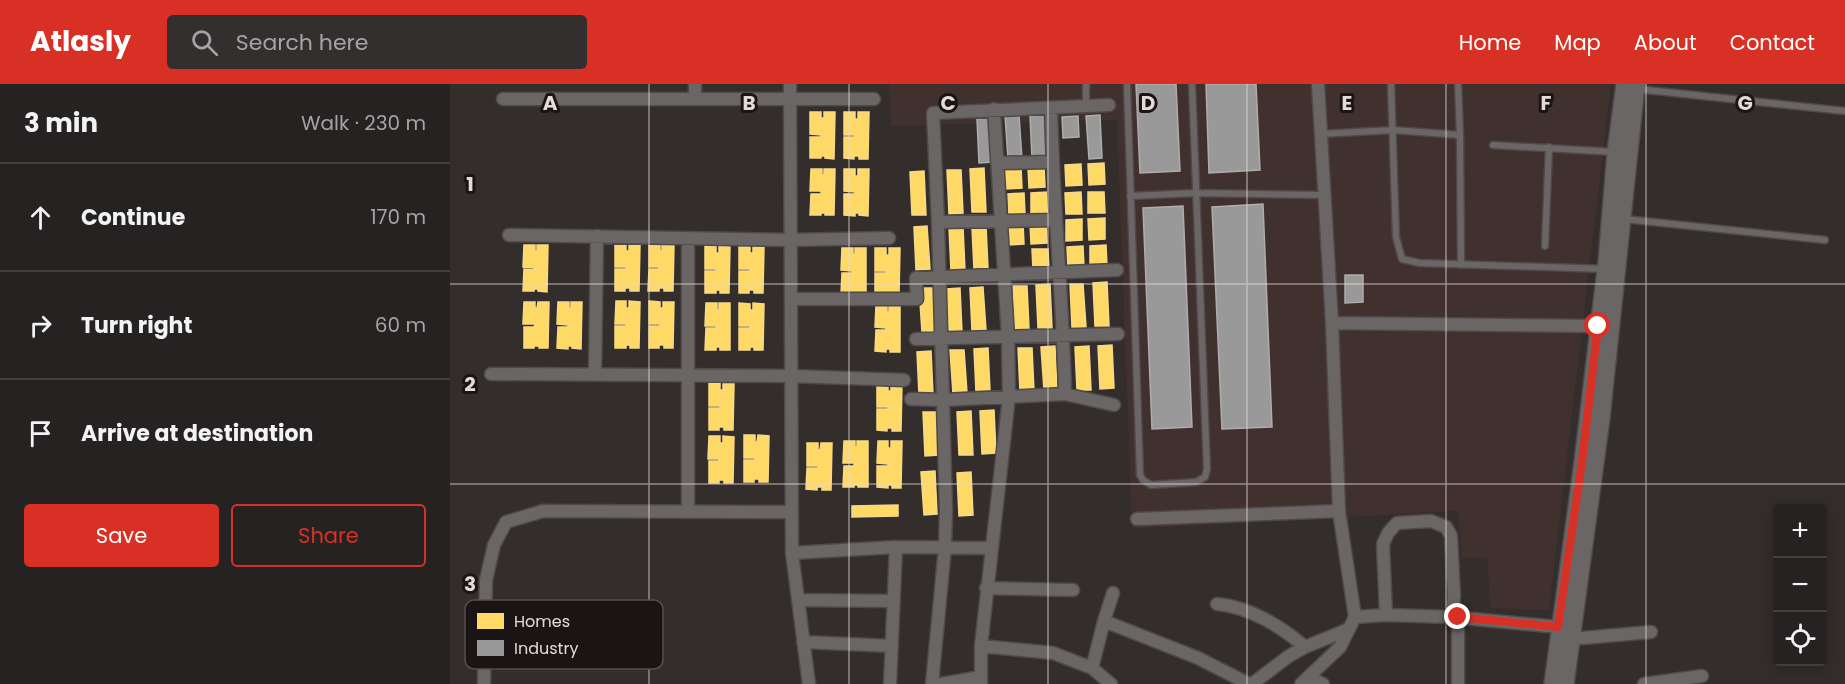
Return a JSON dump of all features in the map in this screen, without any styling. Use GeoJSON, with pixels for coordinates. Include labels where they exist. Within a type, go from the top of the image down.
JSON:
{"type":"FeatureCollection","features":[{"type":"Feature","properties":{"kind":"street"},"geometry":{"type":"LineString","coordinates":[[602,84],[602,98]]}},
{"type":"Feature","properties":{"kind":"street"},"geometry":{"type":"LineString","coordinates":[[695,84],[695,99]]}},
{"type":"Feature","properties":{"kind":"street"},"geometry":{"type":"LineString","coordinates":[[790,84],[792,553],[809,684]]}},
{"type":"Feature","properties":{"kind":"street"},"geometry":{"type":"LineString","coordinates":[[1305,680],[1340,647],[1355,617],[1339,511],[1332,323],[1318,84]]}},
{"type":"Feature","properties":{"kind":"street"},"geometry":{"type":"LineString","coordinates":[[1566,684],[1602,418],[1611,269],[1622,152],[1632,86]]}},
{"type":"Feature","properties":{"kind":"street"},"geometry":{"type":"LineString","coordinates":[[503,99],[874,99]]}},
{"type":"Feature","properties":{"kind":"street"},"geometry":{"type":"LineString","coordinates":[[932,684],[945,547],[944,400],[933,112],[1109,105]]}},
{"type":"Feature","properties":{"kind":"street"},"geometry":{"type":"LineString","coordinates":[[941,684],[981,681],[981,646],[986,588],[1009,397],[1008,337],[994,109]]}},
{"type":"Feature","properties":{"kind":"street"},"geometry":{"type":"LineString","coordinates":[[1052,109],[1065,394]]}},
{"type":"Feature","properties":{"kind":"street"},"geometry":{"type":"LineString","coordinates":[[1552,684],[1598,326],[1624,219],[1622,152]]}},
{"type":"Feature","properties":{"kind":"street"},"geometry":{"type":"LineString","coordinates":[[997,163],[1053,162]]}},
{"type":"Feature","properties":{"kind":"street"},"geometry":{"type":"LineString","coordinates":[[938,222],[1056,220]]}},
{"type":"Feature","properties":{"kind":"street"},"geometry":{"type":"LineString","coordinates":[[509,235],[790,240],[890,238]]}},
{"type":"Feature","properties":{"kind":"street"},"geometry":{"type":"LineString","coordinates":[[595,374],[597,236]]}},
{"type":"Feature","properties":{"kind":"street"},"geometry":{"type":"LineString","coordinates":[[688,238],[688,512]]}},
{"type":"Feature","properties":{"kind":"street"},"geometry":{"type":"LineString","coordinates":[[791,300],[916,299],[916,278],[1117,270]]}},
{"type":"Feature","properties":{"kind":"street"},"geometry":{"type":"LineString","coordinates":[[1332,323],[1598,326]]}},
{"type":"Feature","properties":{"kind":"street"},"geometry":{"type":"LineString","coordinates":[[916,339],[1118,334]]}},
{"type":"Feature","properties":{"kind":"street"},"geometry":{"type":"LineString","coordinates":[[491,374],[790,376],[903,380]]}},
{"type":"Feature","properties":{"kind":"street"},"geometry":{"type":"LineString","coordinates":[[911,399],[944,400],[1065,394],[1114,405]]}},
{"type":"Feature","properties":{"kind":"street"},"geometry":{"type":"LineString","coordinates":[[1137,519],[1339,511]]}},
{"type":"Feature","properties":{"kind":"street"},"geometry":{"type":"LineString","coordinates":[[486,600],[486,580],[494,545],[506,522],[543,512],[792,512]]}},
{"type":"Feature","properties":{"kind":"street"},"geometry":{"type":"LineString","coordinates":[[1386,615],[1383,544],[1388,533],[1397,523],[1431,521],[1446,527],[1452,536],[1458,684]]}},
{"type":"Feature","properties":{"kind":"street"},"geometry":{"type":"LineString","coordinates":[[792,553],[896,547],[992,548]]}},
{"type":"Feature","properties":{"kind":"street"},"geometry":{"type":"LineString","coordinates":[[890,684],[896,547]]}},
{"type":"Feature","properties":{"kind":"street"},"geometry":{"type":"LineString","coordinates":[[986,588],[1073,590]]}},
{"type":"Feature","properties":{"kind":"street"},"geometry":{"type":"LineString","coordinates":[[1092,668],[1113,593]]}},
{"type":"Feature","properties":{"kind":"street"},"geometry":{"type":"LineString","coordinates":[[798,600],[894,601]]}},
{"type":"Feature","properties":{"kind":"street"},"geometry":{"type":"LineString","coordinates":[[1217,604],[1233,606],[1266,620],[1294,637],[1305,647]]}},
{"type":"Feature","properties":{"kind":"street"},"geometry":{"type":"LineString","coordinates":[[1355,617],[1386,615],[1455,617],[1558,627]]}},
{"type":"Feature","properties":{"kind":"street"},"geometry":{"type":"LineString","coordinates":[[1104,621],[1198,658],[1250,684],[1288,656],[1349,629]]}},
{"type":"Feature","properties":{"kind":"street"},"geometry":{"type":"LineString","coordinates":[[1571,639],[1651,632]]}},
{"type":"Feature","properties":{"kind":"street"},"geometry":{"type":"LineString","coordinates":[[803,642],[892,646]]}},
{"type":"Feature","properties":{"kind":"street"},"geometry":{"type":"LineString","coordinates":[[981,646],[1053,653],[1092,668],[1111,684]]}},
{"type":"Feature","properties":{"kind":"street"},"geometry":{"type":"LineString","coordinates":[[484,669],[484,684]]}},
{"type":"Feature","properties":{"kind":"street"},"geometry":{"type":"LineString","coordinates":[[1644,684],[1702,676]]}},
{"type":"Feature","properties":{"kind":"street"},"geometry":{"type":"LineString","coordinates":[[1305,680],[1323,684]]}},
{"type":"Feature","properties":{"kind":"lane"},"geometry":{"type":"LineString","coordinates":[[1086,84],[1086,105]]}},
{"type":"Feature","properties":{"kind":"lane"},"geometry":{"type":"LineString","coordinates":[[1127,84],[1140,475],[1151,485],[1196,483],[1205,477],[1207,469],[1192,84]]}},
{"type":"Feature","properties":{"kind":"lane"},"geometry":{"type":"LineString","coordinates":[[1391,84],[1396,237],[1402,259],[1420,263],[1461,265],[1611,269]]}},
{"type":"Feature","properties":{"kind":"lane"},"geometry":{"type":"LineString","coordinates":[[1458,84],[1461,265]]}},
{"type":"Feature","properties":{"kind":"lane"},"geometry":{"type":"LineString","coordinates":[[1632,86],[1845,111]]}},
{"type":"Feature","properties":{"kind":"lane"},"geometry":{"type":"LineString","coordinates":[[1320,134],[1393,130],[1460,135]]}},
{"type":"Feature","properties":{"kind":"lane"},"geometry":{"type":"LineString","coordinates":[[1493,145],[1622,152]]}},
{"type":"Feature","properties":{"kind":"lane"},"geometry":{"type":"LineString","coordinates":[[1545,246],[1549,147]]}},
{"type":"Feature","properties":{"kind":"lane"},"geometry":{"type":"LineString","coordinates":[[1130,196],[1196,193],[1324,195]]}},
{"type":"Feature","properties":{"kind":"lane"},"geometry":{"type":"LineString","coordinates":[[1624,219],[1826,240]]}},
{"type":"Feature","properties":{"kind":"shaded area"},"geometry":{"type":"Polygon","coordinates":[[[889,84],[1611,84],[1549,610],[1490,608],[1487,558],[1462,558],[1458,511],[1132,529],[1117,120],[891,126],[889,84]]]}},
{"type":"Feature","properties":{"kind":"building: Homes"},"geometry":{"type":"Polygon","coordinates":[[[810,112],[821,112],[821,118],[824,118],[824,112],[835,112],[834,159],[825,158],[825,156],[810,158],[810,137],[821,137],[821,135],[810,134],[810,112]]]}},
{"type":"Feature","properties":{"kind":"building: Homes"},"geometry":{"type":"Polygon","coordinates":[[[844,112],[855,112],[855,119],[858,119],[858,112],[869,112],[868,159],[859,159],[859,156],[854,156],[854,159],[844,158],[844,137],[855,137],[855,135],[844,135],[844,112]]]}},
{"type":"Feature","properties":{"kind":"building: Homes"},"geometry":{"type":"Polygon","coordinates":[[[1104,163],[1105,184],[1089,185],[1088,164],[1104,163]]]}},
{"type":"Feature","properties":{"kind":"building: Homes"},"geometry":{"type":"Polygon","coordinates":[[[1081,164],[1082,185],[1066,186],[1065,165],[1081,164]]]}},
{"type":"Feature","properties":{"kind":"building: Homes"},"geometry":{"type":"Polygon","coordinates":[[[1044,166],[1045,187],[1029,188],[1028,167],[1044,166]]]}},
{"type":"Feature","properties":{"kind":"building: Homes"},"geometry":{"type":"Polygon","coordinates":[[[1021,167],[1022,188],[1006,189],[1005,168],[1021,167]]]}},
{"type":"Feature","properties":{"kind":"building: Homes"},"geometry":{"type":"Polygon","coordinates":[[[984,168],[986,212],[972,212],[970,169],[984,168]]]}},
{"type":"Feature","properties":{"kind":"building: Homes"},"geometry":{"type":"Polygon","coordinates":[[[811,169],[822,169],[822,175],[824,175],[824,169],[835,169],[834,215],[821,213],[821,215],[810,215],[811,194],[821,194],[821,191],[810,191],[811,169]]]}},
{"type":"Feature","properties":{"kind":"building: Homes"},"geometry":{"type":"Polygon","coordinates":[[[844,169],[855,169],[855,176],[858,176],[858,169],[869,169],[868,216],[859,215],[859,213],[855,213],[855,216],[844,215],[844,194],[855,194],[855,192],[844,191],[844,169]]]}},
{"type":"Feature","properties":{"kind":"building: Homes"},"geometry":{"type":"Polygon","coordinates":[[[947,170],[961,170],[963,213],[949,214],[947,170]]]}},
{"type":"Feature","properties":{"kind":"building: Homes"},"geometry":{"type":"Polygon","coordinates":[[[924,171],[926,215],[912,215],[910,172],[924,171]]]}},
{"type":"Feature","properties":{"kind":"building: Homes"},"geometry":{"type":"Polygon","coordinates":[[[1047,192],[1048,213],[1031,214],[1031,193],[1047,192]]]}},
{"type":"Feature","properties":{"kind":"building: Homes"},"geometry":{"type":"Polygon","coordinates":[[[1081,192],[1082,214],[1066,214],[1065,193],[1081,192]]]}},
{"type":"Feature","properties":{"kind":"building: Homes"},"geometry":{"type":"Polygon","coordinates":[[[1088,192],[1104,192],[1105,213],[1088,213],[1088,192]]]}},
{"type":"Feature","properties":{"kind":"building: Homes"},"geometry":{"type":"Polygon","coordinates":[[[1024,193],[1025,214],[1009,215],[1008,194],[1024,193]]]}},
{"type":"Feature","properties":{"kind":"building: Homes"},"geometry":{"type":"Polygon","coordinates":[[[1105,218],[1105,239],[1089,240],[1088,219],[1105,218]]]}},
{"type":"Feature","properties":{"kind":"building: Homes"},"geometry":{"type":"Polygon","coordinates":[[[1082,219],[1082,240],[1066,241],[1066,220],[1082,219]]]}},
{"type":"Feature","properties":{"kind":"building: Homes"},"geometry":{"type":"Polygon","coordinates":[[[1046,222],[1047,243],[1031,244],[1030,223],[1046,222]]]}},
{"type":"Feature","properties":{"kind":"building: Homes"},"geometry":{"type":"Polygon","coordinates":[[[1023,223],[1024,244],[1008,245],[1007,224],[1023,223]]]}},
{"type":"Feature","properties":{"kind":"building: Homes"},"geometry":{"type":"Polygon","coordinates":[[[927,226],[930,269],[916,270],[914,227],[927,226]]]}},
{"type":"Feature","properties":{"kind":"building: Homes"},"geometry":{"type":"Polygon","coordinates":[[[986,226],[988,269],[974,270],[972,227],[986,226]]]}},
{"type":"Feature","properties":{"kind":"building: Homes"},"geometry":{"type":"Polygon","coordinates":[[[963,227],[965,271],[951,271],[949,228],[963,227]]]}},
{"type":"Feature","properties":{"kind":"building: Homes"},"geometry":{"type":"Polygon","coordinates":[[[615,244],[626,244],[626,251],[629,251],[629,244],[640,245],[639,291],[630,291],[630,288],[625,288],[625,291],[615,291],[615,269],[626,269],[626,267],[615,267],[615,244]]]}},
{"type":"Feature","properties":{"kind":"building: Homes"},"geometry":{"type":"Polygon","coordinates":[[[649,244],[660,245],[660,251],[662,251],[662,245],[674,245],[673,291],[664,291],[664,288],[659,288],[659,291],[648,291],[649,269],[659,269],[659,267],[649,267],[649,244]]]}},
{"type":"Feature","properties":{"kind":"building: Homes"},"geometry":{"type":"Polygon","coordinates":[[[524,245],[535,245],[537,252],[537,245],[548,245],[547,292],[538,291],[538,289],[523,291],[524,269],[534,270],[534,268],[523,267],[524,245]]]}},
{"type":"Feature","properties":{"kind":"building: Homes"},"geometry":{"type":"Polygon","coordinates":[[[1106,245],[1107,266],[1090,267],[1090,246],[1106,245]]]}},
{"type":"Feature","properties":{"kind":"building: Homes"},"geometry":{"type":"Polygon","coordinates":[[[705,246],[716,246],[716,253],[719,253],[719,246],[730,247],[729,293],[720,293],[720,290],[716,290],[716,293],[705,293],[705,271],[716,271],[716,269],[705,269],[705,246]]]}},
{"type":"Feature","properties":{"kind":"building: Homes"},"geometry":{"type":"Polygon","coordinates":[[[739,246],[750,247],[750,253],[753,253],[753,247],[764,247],[763,293],[754,293],[754,290],[749,290],[749,293],[739,293],[739,271],[750,271],[750,269],[739,269],[739,246]]]}},
{"type":"Feature","properties":{"kind":"building: Homes"},"geometry":{"type":"Polygon","coordinates":[[[1083,246],[1084,267],[1068,268],[1067,247],[1083,246]]]}},
{"type":"Feature","properties":{"kind":"building: Homes"},"geometry":{"type":"Polygon","coordinates":[[[842,248],[853,248],[855,255],[855,248],[866,248],[866,295],[856,294],[856,292],[841,294],[842,273],[852,273],[852,271],[841,270],[842,248]]]}},
{"type":"Feature","properties":{"kind":"building: Homes"},"geometry":{"type":"Polygon","coordinates":[[[875,248],[886,248],[886,255],[889,255],[889,248],[900,248],[899,295],[890,295],[890,292],[886,292],[886,295],[875,295],[875,273],[886,273],[886,271],[875,271],[875,248]]]}},
{"type":"Feature","properties":{"kind":"building: Homes"},"geometry":{"type":"Polygon","coordinates":[[[1032,249],[1048,249],[1049,270],[1033,270],[1032,249]]]}},
{"type":"Feature","properties":{"kind":"building: Homes"},"geometry":{"type":"Polygon","coordinates":[[[1107,282],[1109,326],[1095,326],[1093,283],[1107,282]]]}},
{"type":"Feature","properties":{"kind":"building: Homes"},"geometry":{"type":"Polygon","coordinates":[[[1050,284],[1052,328],[1038,328],[1036,285],[1050,284]]]}},
{"type":"Feature","properties":{"kind":"building: Homes"},"geometry":{"type":"Polygon","coordinates":[[[1070,284],[1083,284],[1086,327],[1072,328],[1070,284]]]}},
{"type":"Feature","properties":{"kind":"building: Homes"},"geometry":{"type":"Polygon","coordinates":[[[1013,286],[1027,286],[1029,329],[1015,330],[1013,286]]]}},
{"type":"Feature","properties":{"kind":"building: Homes"},"geometry":{"type":"Polygon","coordinates":[[[983,287],[986,330],[972,331],[970,288],[983,287]]]}},
{"type":"Feature","properties":{"kind":"building: Homes"},"geometry":{"type":"Polygon","coordinates":[[[919,288],[933,288],[935,331],[922,332],[919,288]]]}},
{"type":"Feature","properties":{"kind":"building: Homes"},"geometry":{"type":"Polygon","coordinates":[[[960,288],[962,332],[949,332],[946,289],[960,288]]]}},
{"type":"Feature","properties":{"kind":"building: Homes"},"geometry":{"type":"Polygon","coordinates":[[[616,301],[626,301],[626,308],[629,308],[629,301],[640,302],[639,348],[630,348],[630,345],[626,345],[626,348],[615,348],[615,326],[626,326],[626,324],[615,324],[616,301]]]}},
{"type":"Feature","properties":{"kind":"building: Homes"},"geometry":{"type":"Polygon","coordinates":[[[649,301],[660,302],[660,308],[663,308],[663,302],[674,302],[673,348],[664,348],[664,345],[659,345],[659,348],[649,348],[649,326],[660,326],[660,324],[649,324],[649,301]]]}},
{"type":"Feature","properties":{"kind":"building: Homes"},"geometry":{"type":"Polygon","coordinates":[[[524,302],[535,302],[535,308],[537,308],[538,302],[549,302],[548,348],[534,346],[534,348],[524,348],[524,327],[534,327],[535,324],[523,324],[524,302]]]}},
{"type":"Feature","properties":{"kind":"building: Homes"},"geometry":{"type":"Polygon","coordinates":[[[558,302],[569,302],[571,309],[571,302],[582,302],[581,349],[572,348],[572,346],[568,346],[568,349],[557,348],[558,327],[568,327],[568,325],[557,324],[558,302]]]}},
{"type":"Feature","properties":{"kind":"building: Homes"},"geometry":{"type":"Polygon","coordinates":[[[706,303],[717,303],[717,310],[719,310],[719,303],[730,303],[730,350],[720,350],[720,347],[716,347],[716,350],[705,350],[706,328],[716,328],[716,326],[705,326],[706,303]]]}},
{"type":"Feature","properties":{"kind":"building: Homes"},"geometry":{"type":"Polygon","coordinates":[[[739,303],[750,304],[750,310],[753,310],[753,303],[764,304],[763,350],[754,350],[754,347],[750,347],[750,350],[739,350],[739,328],[750,328],[750,326],[739,326],[739,303]]]}},
{"type":"Feature","properties":{"kind":"building: Homes"},"geometry":{"type":"Polygon","coordinates":[[[876,305],[887,305],[887,312],[889,312],[889,305],[900,305],[900,352],[890,352],[890,349],[886,349],[886,352],[875,351],[876,330],[886,330],[886,328],[875,327],[876,305]]]}},
{"type":"Feature","properties":{"kind":"building: Homes"},"geometry":{"type":"Polygon","coordinates":[[[1112,345],[1114,388],[1100,389],[1098,346],[1112,345]]]}},
{"type":"Feature","properties":{"kind":"building: Homes"},"geometry":{"type":"Polygon","coordinates":[[[1055,346],[1057,390],[1044,390],[1041,347],[1055,346]]]}},
{"type":"Feature","properties":{"kind":"building: Homes"},"geometry":{"type":"Polygon","coordinates":[[[1089,346],[1091,390],[1077,390],[1075,347],[1089,346]]]}},
{"type":"Feature","properties":{"kind":"building: Homes"},"geometry":{"type":"Polygon","coordinates":[[[988,348],[990,391],[976,392],[974,349],[988,348]]]}},
{"type":"Feature","properties":{"kind":"building: Homes"},"geometry":{"type":"Polygon","coordinates":[[[1018,348],[1032,348],[1034,391],[1020,392],[1018,348]]]}},
{"type":"Feature","properties":{"kind":"building: Homes"},"geometry":{"type":"Polygon","coordinates":[[[950,350],[964,350],[967,393],[953,394],[950,350]]]}},
{"type":"Feature","properties":{"kind":"building: Homes"},"geometry":{"type":"Polygon","coordinates":[[[931,351],[933,394],[919,395],[917,352],[931,351]]]}},
{"type":"Feature","properties":{"kind":"building: Homes"},"geometry":{"type":"Polygon","coordinates":[[[709,383],[720,383],[720,390],[723,390],[723,384],[734,384],[733,430],[724,430],[724,427],[719,427],[719,430],[709,430],[709,408],[720,408],[720,406],[709,406],[709,383]]]}},
{"type":"Feature","properties":{"kind":"building: Homes"},"geometry":{"type":"Polygon","coordinates":[[[877,384],[888,384],[888,391],[891,391],[891,384],[902,384],[901,431],[892,431],[892,428],[887,428],[887,431],[877,430],[877,409],[888,409],[888,407],[877,407],[877,384]]]}},
{"type":"Feature","properties":{"kind":"building: Homes"},"geometry":{"type":"Polygon","coordinates":[[[994,410],[996,453],[982,454],[980,411],[994,410]]]}},
{"type":"Feature","properties":{"kind":"building: Homes"},"geometry":{"type":"Polygon","coordinates":[[[971,411],[973,455],[959,455],[957,412],[971,411]]]}},
{"type":"Feature","properties":{"kind":"building: Homes"},"geometry":{"type":"Polygon","coordinates":[[[923,412],[937,412],[939,455],[925,456],[923,412]]]}},
{"type":"Feature","properties":{"kind":"building: Homes"},"geometry":{"type":"Polygon","coordinates":[[[744,435],[755,435],[755,442],[757,442],[758,435],[769,436],[768,482],[759,482],[759,479],[754,479],[754,482],[744,482],[744,460],[755,460],[755,458],[744,458],[744,435]]]}},
{"type":"Feature","properties":{"kind":"building: Homes"},"geometry":{"type":"Polygon","coordinates":[[[709,436],[720,436],[720,443],[723,443],[723,436],[734,437],[733,483],[724,483],[724,480],[719,480],[719,483],[709,483],[709,461],[719,461],[719,459],[708,459],[709,436]]]}},
{"type":"Feature","properties":{"kind":"building: Homes"},"geometry":{"type":"Polygon","coordinates":[[[844,441],[855,441],[855,447],[857,447],[857,441],[868,441],[868,487],[854,485],[854,487],[843,487],[844,466],[854,466],[854,463],[843,463],[844,441]]]}},
{"type":"Feature","properties":{"kind":"building: Homes"},"geometry":{"type":"Polygon","coordinates":[[[878,441],[888,441],[888,448],[891,448],[891,441],[902,441],[901,488],[892,488],[892,485],[888,485],[888,488],[877,487],[877,466],[888,466],[888,464],[877,463],[878,441]]]}},
{"type":"Feature","properties":{"kind":"building: Homes"},"geometry":{"type":"Polygon","coordinates":[[[807,443],[818,443],[818,450],[820,450],[821,443],[832,443],[831,490],[822,490],[822,487],[817,487],[817,490],[806,489],[807,468],[818,468],[818,466],[807,466],[807,443]]]}},
{"type":"Feature","properties":{"kind":"building: Homes"},"geometry":{"type":"Polygon","coordinates":[[[935,471],[937,514],[924,515],[921,472],[935,471]]]}},
{"type":"Feature","properties":{"kind":"building: Homes"},"geometry":{"type":"Polygon","coordinates":[[[971,472],[973,515],[959,516],[957,473],[971,472]]]}},
{"type":"Feature","properties":{"kind":"building: Homes"},"geometry":{"type":"Polygon","coordinates":[[[898,505],[898,516],[852,517],[852,506],[898,505]]]}},
{"type":"Feature","properties":{"kind":"building: Industry"},"geometry":{"type":"Polygon","coordinates":[[[1136,84],[1176,84],[1180,171],[1140,173],[1136,84]]]}},
{"type":"Feature","properties":{"kind":"building: Industry"},"geometry":{"type":"Polygon","coordinates":[[[1206,84],[1256,84],[1260,170],[1209,173],[1206,84]]]}},
{"type":"Feature","properties":{"kind":"building: Industry"},"geometry":{"type":"Polygon","coordinates":[[[1019,115],[1022,159],[1008,159],[1005,116],[1019,115]]]}},
{"type":"Feature","properties":{"kind":"building: Industry"},"geometry":{"type":"Polygon","coordinates":[[[1044,115],[1046,158],[1032,159],[1030,116],[1044,115]]]}},
{"type":"Feature","properties":{"kind":"building: Industry"},"geometry":{"type":"Polygon","coordinates":[[[1100,115],[1102,158],[1089,159],[1086,116],[1100,115]]]}},
{"type":"Feature","properties":{"kind":"building: Industry"},"geometry":{"type":"Polygon","coordinates":[[[1078,116],[1079,137],[1063,138],[1062,117],[1078,116]]]}},
{"type":"Feature","properties":{"kind":"building: Industry"},"geometry":{"type":"Polygon","coordinates":[[[991,118],[993,162],[979,163],[977,119],[991,118]]]}},
{"type":"Feature","properties":{"kind":"building: Industry"},"geometry":{"type":"Polygon","coordinates":[[[1263,204],[1272,427],[1222,429],[1212,207],[1263,204]]]}},
{"type":"Feature","properties":{"kind":"building: Industry"},"geometry":{"type":"Polygon","coordinates":[[[1183,206],[1192,427],[1152,429],[1143,208],[1183,206]]]}},
{"type":"Feature","properties":{"kind":"building: Industry"},"geometry":{"type":"Polygon","coordinates":[[[1345,275],[1363,275],[1363,302],[1345,303],[1345,275]]]}},
{"type":"Feature","properties":{"kind":"route"},"geometry":{"type":"LineString","coordinates":[[1458,617],[1558,627],[1582,462],[1598,326]]}}]}
